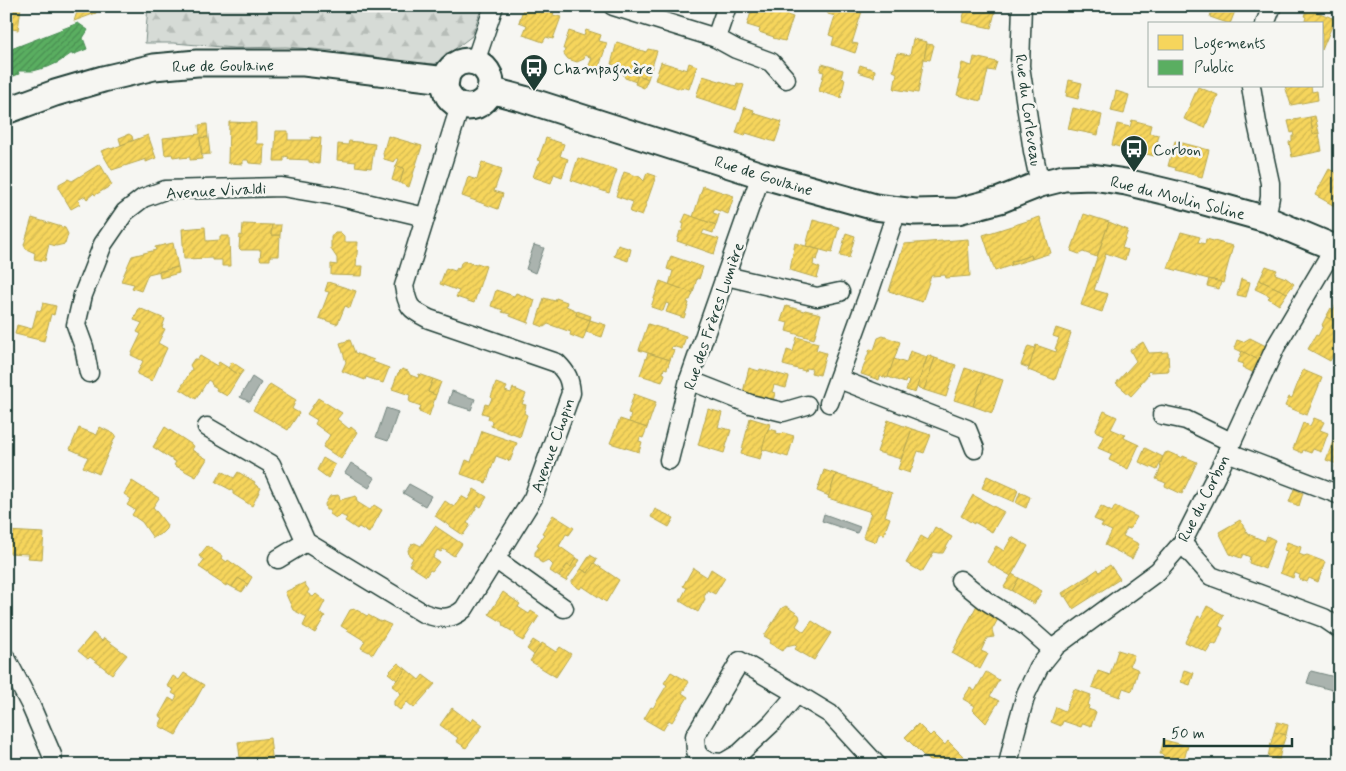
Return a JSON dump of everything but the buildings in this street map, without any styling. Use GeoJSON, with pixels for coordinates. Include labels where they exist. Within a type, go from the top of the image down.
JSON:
{"type":"FeatureCollection","features":[{"type":"Feature","properties":{"kind":"street"},"geometry":{"type":"LineString","coordinates":[[475,62],[494,6]]}},
{"type":"Feature","properties":{"kind":"street"},"geometry":{"type":"LineString","coordinates":[[614,6],[716,38],[736,49],[771,62],[786,79]]}},
{"type":"Feature","properties":{"kind":"street"},"geometry":{"type":"LineString","coordinates":[[716,38],[727,6]]}},
{"type":"Feature","properties":{"kind":"street","name":"Rue du Corleveau"},"geometry":{"type":"LineString","coordinates":[[1022,6],[1020,66],[1040,184]]}},
{"type":"Feature","properties":{"kind":"street"},"geometry":{"type":"LineString","coordinates":[[1266,22],[1272,6]]}},
{"type":"Feature","properties":{"kind":"street"},"geometry":{"type":"LineString","coordinates":[[475,62],[486,70],[490,76],[490,90],[487,97],[475,106],[460,106],[450,98],[445,86],[448,72],[460,63],[475,62]]}},
{"type":"Feature","properties":{"kind":"street","name":"Rue de Goulaine"},"geometry":{"type":"LineString","coordinates":[[6,112],[55,93],[100,80],[154,67],[197,63],[304,64],[446,80]]}},
{"type":"Feature","properties":{"kind":"street"},"geometry":{"type":"LineString","coordinates":[[1251,88],[1270,182],[1270,197],[1266,219]]}},
{"type":"Feature","properties":{"kind":"street","name":"Rue de Goulaine"},"geometry":{"type":"LineString","coordinates":[[490,90],[524,99],[761,175],[875,207],[929,213],[958,212],[1000,200],[1040,184]]}},
{"type":"Feature","properties":{"kind":"street","name":"Avenue Chopin"},"geometry":{"type":"LineString","coordinates":[[306,542],[423,614],[434,618],[457,616],[464,609],[533,498],[571,393],[570,380],[557,363],[429,319],[416,312],[407,302],[404,286],[460,106]]}},
{"type":"Feature","properties":{"kind":"street","name":"Rue des Frères Lumière"},"geometry":{"type":"LineString","coordinates":[[669,460],[690,380],[761,175]]}},
{"type":"Feature","properties":{"kind":"street","name":"Rue du Moulin Soline"},"geometry":{"type":"LineString","coordinates":[[1040,184],[1064,178],[1092,177],[1126,182],[1266,219],[1337,249]]}},
{"type":"Feature","properties":{"kind":"street","name":"Avenue Vivaldi"},"geometry":{"type":"LineString","coordinates":[[89,373],[84,347],[76,324],[83,295],[103,244],[125,212],[143,198],[165,190],[282,187],[341,197],[425,217]]}},
{"type":"Feature","properties":{"kind":"street"},"geometry":{"type":"LineString","coordinates":[[829,403],[869,293],[896,210]]}},
{"type":"Feature","properties":{"kind":"street","name":"Rue du Corbon"},"geometry":{"type":"LineString","coordinates":[[1008,765],[1026,694],[1040,666],[1056,646],[1158,571],[1182,543],[1276,346],[1337,249]]}},
{"type":"Feature","properties":{"kind":"street"},"geometry":{"type":"LineString","coordinates":[[726,276],[817,297],[840,292]]}},
{"type":"Feature","properties":{"kind":"street"},"geometry":{"type":"LineString","coordinates":[[839,379],[967,429],[975,449]]}},
{"type":"Feature","properties":{"kind":"street"},"geometry":{"type":"LineString","coordinates":[[690,380],[750,404],[783,412],[807,405]]}},
{"type":"Feature","properties":{"kind":"street"},"geometry":{"type":"LineString","coordinates":[[1162,415],[1186,420],[1229,447],[1340,495]]}},
{"type":"Feature","properties":{"kind":"street"},"geometry":{"type":"LineString","coordinates":[[207,427],[271,464],[306,542],[278,559]]}},
{"type":"Feature","properties":{"kind":"street"},"geometry":{"type":"LineString","coordinates":[[1182,543],[1211,576],[1324,618],[1340,629]]}},
{"type":"Feature","properties":{"kind":"street"},"geometry":{"type":"LineString","coordinates":[[494,559],[564,608]]}},
{"type":"Feature","properties":{"kind":"street"},"geometry":{"type":"LineString","coordinates":[[960,580],[985,600],[1027,627],[1053,650]]}},
{"type":"Feature","properties":{"kind":"street"},"geometry":{"type":"LineString","coordinates":[[6,658],[30,704],[52,756],[53,765]]}},
{"type":"Feature","properties":{"kind":"street"},"geometry":{"type":"LineString","coordinates":[[797,694],[756,739],[740,753],[723,763],[710,762],[701,758],[696,751],[695,736],[699,727],[740,660],[797,694],[830,714],[877,765]]}},
{"type":"Feature","properties":{"kind":"green space"},"geometry":{"type":"Polygon","coordinates":[[[148,6],[482,6],[472,36],[435,64],[406,62],[338,51],[286,47],[234,48],[174,43],[145,43],[148,6]]]}},
{"type":"Feature","properties":{"kind":"shaded area"},"geometry":{"type":"Polygon","coordinates":[[[534,245],[544,248],[535,273],[526,269],[534,245]]]}},
{"type":"Feature","properties":{"kind":"shaded area"},"geometry":{"type":"Polygon","coordinates":[[[252,377],[261,383],[250,402],[240,397],[252,377]]]}},
{"type":"Feature","properties":{"kind":"shaded area"},"geometry":{"type":"Polygon","coordinates":[[[452,391],[475,399],[471,410],[448,403],[452,391]]]}},
{"type":"Feature","properties":{"kind":"shaded area"},"geometry":{"type":"Polygon","coordinates":[[[386,408],[398,412],[388,441],[376,437],[386,408]]]}},
{"type":"Feature","properties":{"kind":"shaded area"},"geometry":{"type":"Polygon","coordinates":[[[351,463],[375,478],[369,488],[345,473],[351,463]]]}},
{"type":"Feature","properties":{"kind":"shaded area"},"geometry":{"type":"Polygon","coordinates":[[[409,484],[431,496],[425,506],[403,493],[409,484]]]}},
{"type":"Feature","properties":{"kind":"shaded area"},"geometry":{"type":"Polygon","coordinates":[[[824,514],[860,527],[857,533],[822,521],[824,514]]]}},
{"type":"Feature","properties":{"kind":"shaded area"},"geometry":{"type":"Polygon","coordinates":[[[1311,671],[1335,677],[1332,690],[1307,683],[1311,671]]]}},
{"type":"Feature","properties":{"kind":"place","name":"Champagnère"},"geometry":{"type":"Point","coordinates":[534,92]}},
{"type":"Feature","properties":{"kind":"place","name":"Corbon"},"geometry":{"type":"Point","coordinates":[1134,173]}}]}
